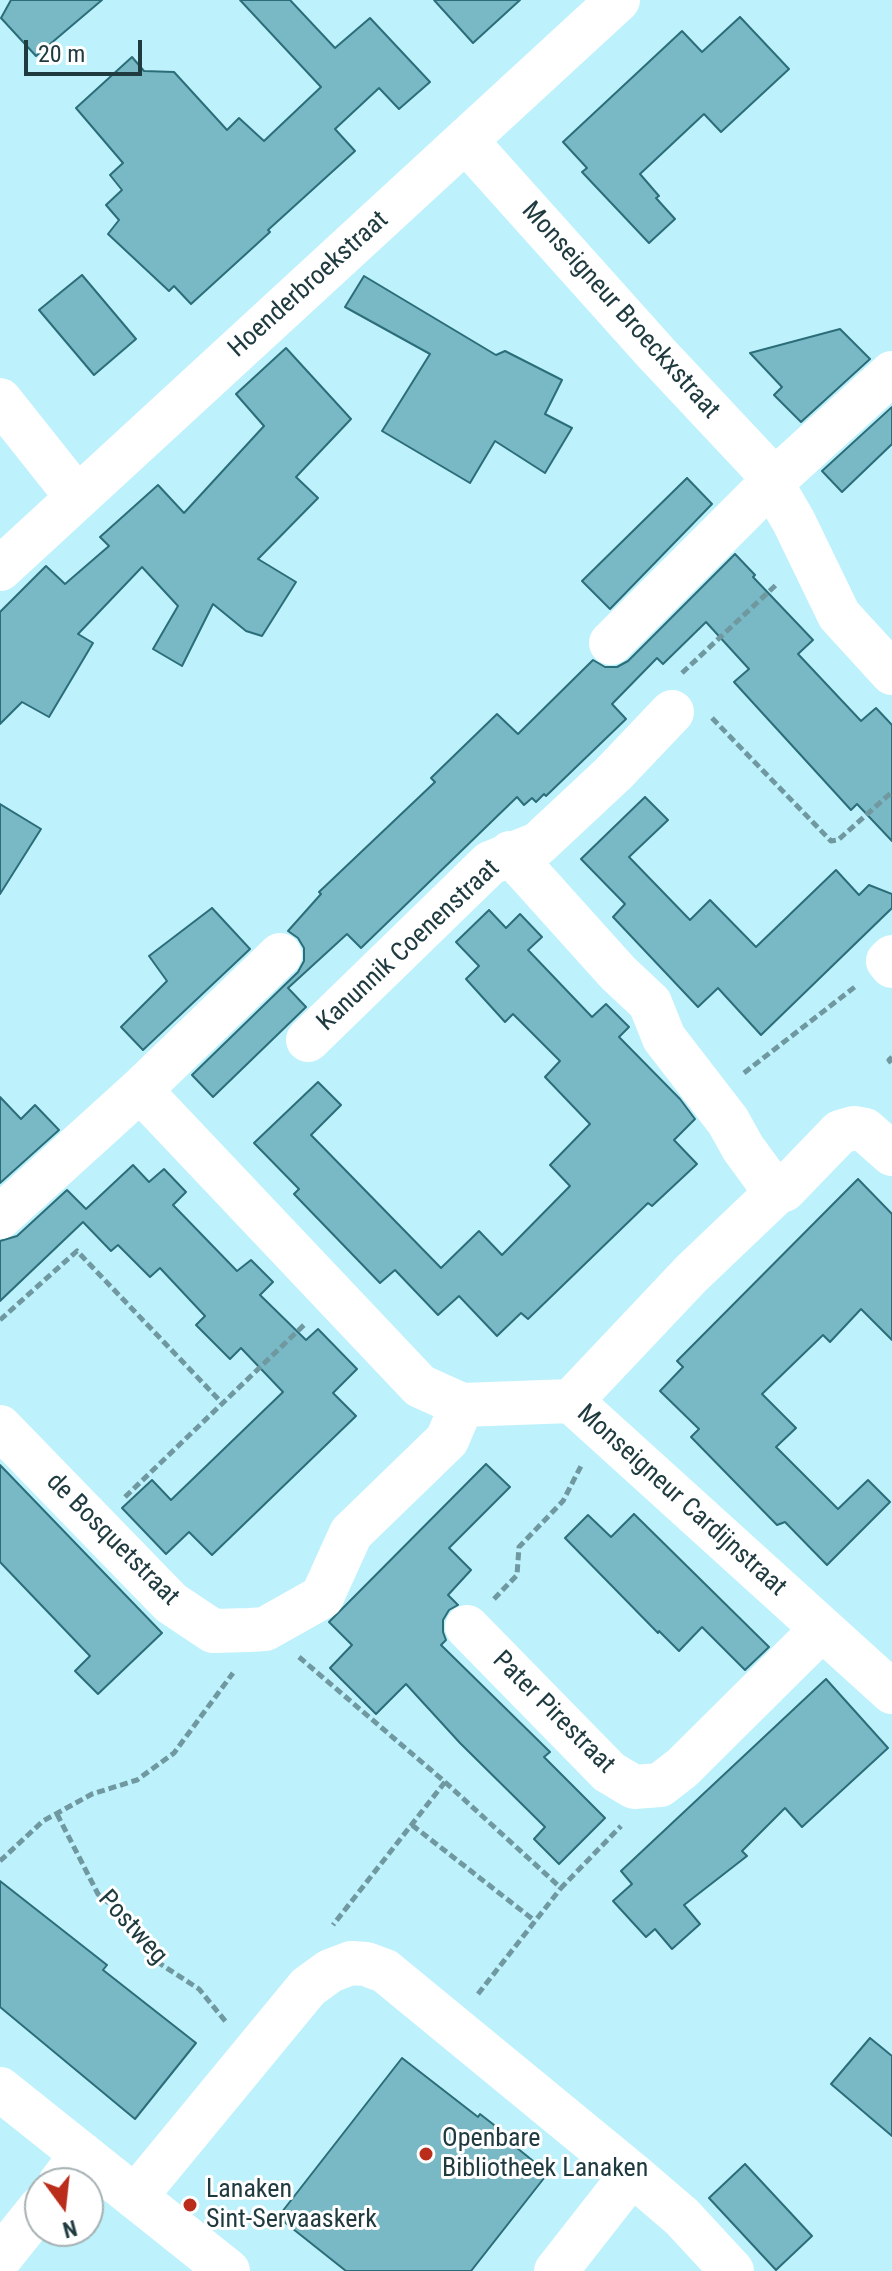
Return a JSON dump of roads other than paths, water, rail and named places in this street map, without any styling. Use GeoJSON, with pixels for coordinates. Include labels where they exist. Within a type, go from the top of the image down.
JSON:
{"type":"FeatureCollection","features":[{"type":"Feature","properties":{"kind":"street","name":"Hoenderbroekstraat"},"geometry":{"type":"LineString","coordinates":[[0,569],[618,0]]}},
{"type":"Feature","properties":{"kind":"street","name":"Monseigneur Broeckxstraat"},"geometry":{"type":"LineString","coordinates":[[466,141],[761,465],[839,615],[892,673]]}},
{"type":"Feature","properties":{"kind":"street"},"geometry":{"type":"LineString","coordinates":[[611,643],[771,483],[892,373]]}},
{"type":"Feature","properties":{"kind":"street"},"geometry":{"type":"LineString","coordinates":[[0,400],[77,497]]}},
{"type":"Feature","properties":{"kind":"street","name":"Kanunnik Coenenstraat"},"geometry":{"type":"LineString","coordinates":[[308,1040],[490,863],[538,844],[614,773],[672,712]]}},
{"type":"Feature","properties":{"kind":"street","name":"Kanunnik Coenenstraat"},"geometry":{"type":"LineString","coordinates":[[510,853],[618,973],[650,1003],[664,1038],[711,1098],[776,1193]]}},
{"type":"Feature","properties":{"kind":"street"},"geometry":{"type":"LineString","coordinates":[[0,1217],[140,1090],[280,955]]}},
{"type":"Feature","properties":{"kind":"street","name":"Monseigneur Cardijnstraat"},"geometry":{"type":"LineString","coordinates":[[140,1090],[420,1386],[462,1405],[585,1414],[890,1688]]}},
{"type":"Feature","properties":{"kind":"street"},"geometry":{"type":"LineString","coordinates":[[585,1414],[691,1274],[776,1193],[784,1190],[840,1132],[854,1128],[865,1130],[892,1154]]}},
{"type":"Feature","properties":{"kind":"street","name":"de Bosquetstraat"},"geometry":{"type":"LineString","coordinates":[[0,1427],[171,1603],[213,1631],[257,1629],[322,1597],[351,1533],[447,1440],[462,1405]]}},
{"type":"Feature","properties":{"kind":"street","name":"Pater Pirestraat"},"geometry":{"type":"LineString","coordinates":[[467,1627],[609,1772],[634,1787],[660,1785],[682,1768],[822,1629]]}},
{"type":"Feature","properties":{"kind":"street"},"geometry":{"type":"LineString","coordinates":[[135,2197],[308,1987],[330,1971],[351,1963],[366,1964],[385,1971],[632,2174],[682,2217],[732,2271]]}},
{"type":"Feature","properties":{"kind":"street"},"geometry":{"type":"LineString","coordinates":[[0,2089],[69,2167]]}},
{"type":"Feature","properties":{"kind":"street"},"geometry":{"type":"LineString","coordinates":[[556,2271],[632,2174]]}},
{"type":"Feature","properties":{"kind":"street"},"geometry":{"type":"LineString","coordinates":[[104,2183],[135,2197],[228,2271]]}},
{"type":"Feature","properties":{"kind":"street"},"geometry":{"type":"LineString","coordinates":[[0,2258],[24,2228]]}},
{"type":"Feature","properties":{"kind":"place","name":"Openbare Bibliotheek Lanaken"},"geometry":{"type":"Point","coordinates":[426,2154]}},
{"type":"Feature","properties":{"kind":"place","name":"Lanaken Sint-Servaaskerk"},"geometry":{"type":"Point","coordinates":[190,2205]}}]}
